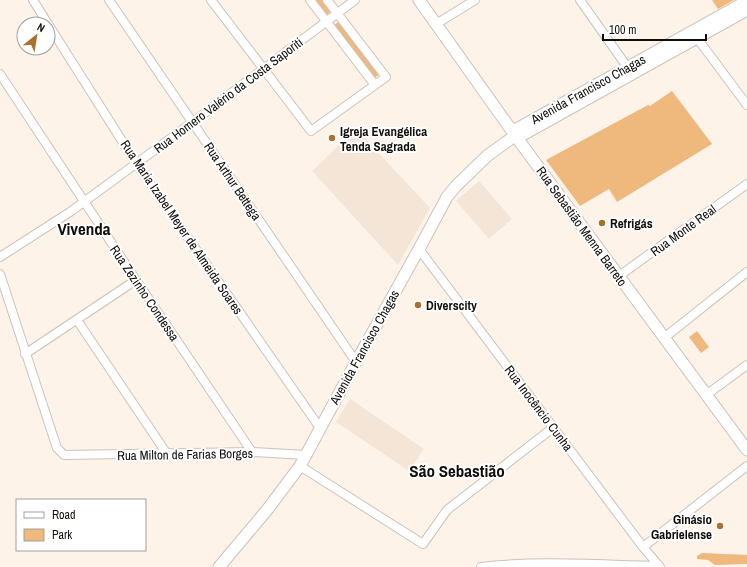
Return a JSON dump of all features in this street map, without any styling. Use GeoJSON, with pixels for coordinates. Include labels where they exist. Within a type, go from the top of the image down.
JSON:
{"type":"FeatureCollection","features":[{"type":"Feature","properties":{"kind":"main road","name":"Rua Sebastião Menna Barreto"},"geometry":{"type":"LineString","coordinates":[[419,0],[515,135],[747,450]]}},
{"type":"Feature","properties":{"kind":"main road","name":"Avenida Francisco Chagas"},"geometry":{"type":"LineString","coordinates":[[219,567],[267,510],[300,466],[419,249],[438,211],[456,186],[487,156],[515,135],[694,34],[747,0]]}},
{"type":"Feature","properties":{"kind":"main road","name":"Avenida Francisco Chagas"},"geometry":{"type":"LineString","coordinates":[[694,34],[747,10]]}},
{"type":"Feature","properties":{"kind":"street","name":"Rua Maria Izabel Meyer de Almeida Soares"},"geometry":{"type":"LineString","coordinates":[[33,0],[43,16]]}},
{"type":"Feature","properties":{"kind":"street","name":"Rua Arthur Bettega"},"geometry":{"type":"LineString","coordinates":[[109,0],[356,362]]}},
{"type":"Feature","properties":{"kind":"street"},"geometry":{"type":"LineString","coordinates":[[211,0],[311,131],[386,77],[327,0]]}},
{"type":"Feature","properties":{"kind":"street"},"geometry":{"type":"LineString","coordinates":[[310,0],[375,85]]}},
{"type":"Feature","properties":{"kind":"street","name":"Rua Homero Valério da Costa Saporiti"},"geometry":{"type":"LineString","coordinates":[[0,257],[46,228],[84,201],[193,122],[355,0]]}},
{"type":"Feature","properties":{"kind":"street"},"geometry":{"type":"LineString","coordinates":[[436,24],[475,0]]}},
{"type":"Feature","properties":{"kind":"street"},"geometry":{"type":"LineString","coordinates":[[580,0],[629,70]]}},
{"type":"Feature","properties":{"kind":"street"},"geometry":{"type":"LineString","coordinates":[[694,34],[747,105]]}},
{"type":"Feature","properties":{"kind":"street","name":"Rua Maria Izabel Meyer de Almeida Soares"},"geometry":{"type":"LineString","coordinates":[[56,37],[136,163],[320,428]]}},
{"type":"Feature","properties":{"kind":"street","name":"Rua Zezinho Condessa"},"geometry":{"type":"LineString","coordinates":[[0,74],[252,452]]}},
{"type":"Feature","properties":{"kind":"street","name":"Rua Monte Real"},"geometry":{"type":"LineString","coordinates":[[619,276],[747,184]]}},
{"type":"Feature","properties":{"kind":"street","name":"Rua Inocêncio Cunha"},"geometry":{"type":"LineString","coordinates":[[419,249],[643,547],[660,567]]}},
{"type":"Feature","properties":{"kind":"street"},"geometry":{"type":"LineString","coordinates":[[664,338],[747,272]]}},
{"type":"Feature","properties":{"kind":"street"},"geometry":{"type":"LineString","coordinates":[[0,274],[25,354],[136,280]]}},
{"type":"Feature","properties":{"kind":"street"},"geometry":{"type":"LineString","coordinates":[[77,320],[167,454]]}},
{"type":"Feature","properties":{"kind":"street","name":"Rua Milton de Farias Borges"},"geometry":{"type":"LineString","coordinates":[[25,354],[57,448],[64,455],[252,452],[306,455]]}},
{"type":"Feature","properties":{"kind":"street"},"geometry":{"type":"LineString","coordinates":[[706,395],[747,365]]}},
{"type":"Feature","properties":{"kind":"street"},"geometry":{"type":"LineString","coordinates":[[300,466],[423,544],[447,510],[554,427]]}},
{"type":"Feature","properties":{"kind":"street"},"geometry":{"type":"LineString","coordinates":[[643,547],[747,466]]}},
{"type":"Feature","properties":{"kind":"street"},"geometry":{"type":"LineString","coordinates":[[481,567],[496,565],[555,564],[660,567]]}},
{"type":"Feature","properties":{"kind":"shaded area"},"geometry":{"type":"Polygon","coordinates":[[[356,129],[430,208],[398,265],[312,171],[356,129]]]}},
{"type":"Feature","properties":{"kind":"shaded area"},"geometry":{"type":"Polygon","coordinates":[[[479,181],[512,219],[489,239],[456,201],[479,181]]]}},
{"type":"Feature","properties":{"kind":"shaded area"},"geometry":{"type":"Polygon","coordinates":[[[350,399],[424,449],[409,471],[336,422],[350,399]]]}},
{"type":"Feature","properties":{"kind":"green space"},"geometry":{"type":"Polygon","coordinates":[[[314,0],[323,0],[332,11],[326,15],[314,0]]]}},
{"type":"Feature","properties":{"kind":"green space"},"geometry":{"type":"Polygon","coordinates":[[[712,0],[734,0],[718,9],[712,0]]]}},
{"type":"Feature","properties":{"kind":"green space"},"geometry":{"type":"Polygon","coordinates":[[[340,21],[380,74],[374,78],[334,25],[340,21]]]}},
{"type":"Feature","properties":{"kind":"green space"},"geometry":{"type":"Polygon","coordinates":[[[672,91],[712,144],[617,202],[609,189],[580,206],[546,160],[648,105],[650,106],[672,91]]]}},
{"type":"Feature","properties":{"kind":"green space"},"geometry":{"type":"Polygon","coordinates":[[[697,331],[709,347],[701,353],[689,337],[697,331]]]}},
{"type":"Feature","properties":{"kind":"green space"},"geometry":{"type":"Polygon","coordinates":[[[702,553],[747,555],[747,564],[715,565],[708,560],[697,559],[697,556],[702,553]]]}},
{"type":"Feature","properties":{"kind":"place","name":"Igreja Evangélica Tenda Sagrada"},"geometry":{"type":"Point","coordinates":[332,138]}},
{"type":"Feature","properties":{"kind":"place","name":"Refrigás"},"geometry":{"type":"Point","coordinates":[602,223]}},
{"type":"Feature","properties":{"kind":"place","name":"Diverscity"},"geometry":{"type":"Point","coordinates":[418,305]}},
{"type":"Feature","properties":{"kind":"place","name":"Ginásio Gabrielense"},"geometry":{"type":"Point","coordinates":[720,526]}},
{"type":"Feature","properties":{"kind":"district","name":"Vivenda"},"geometry":{"type":"Point","coordinates":[84,229]}},
{"type":"Feature","properties":{"kind":"district","name":"São Sebastião"},"geometry":{"type":"Point","coordinates":[457,471]}}]}
